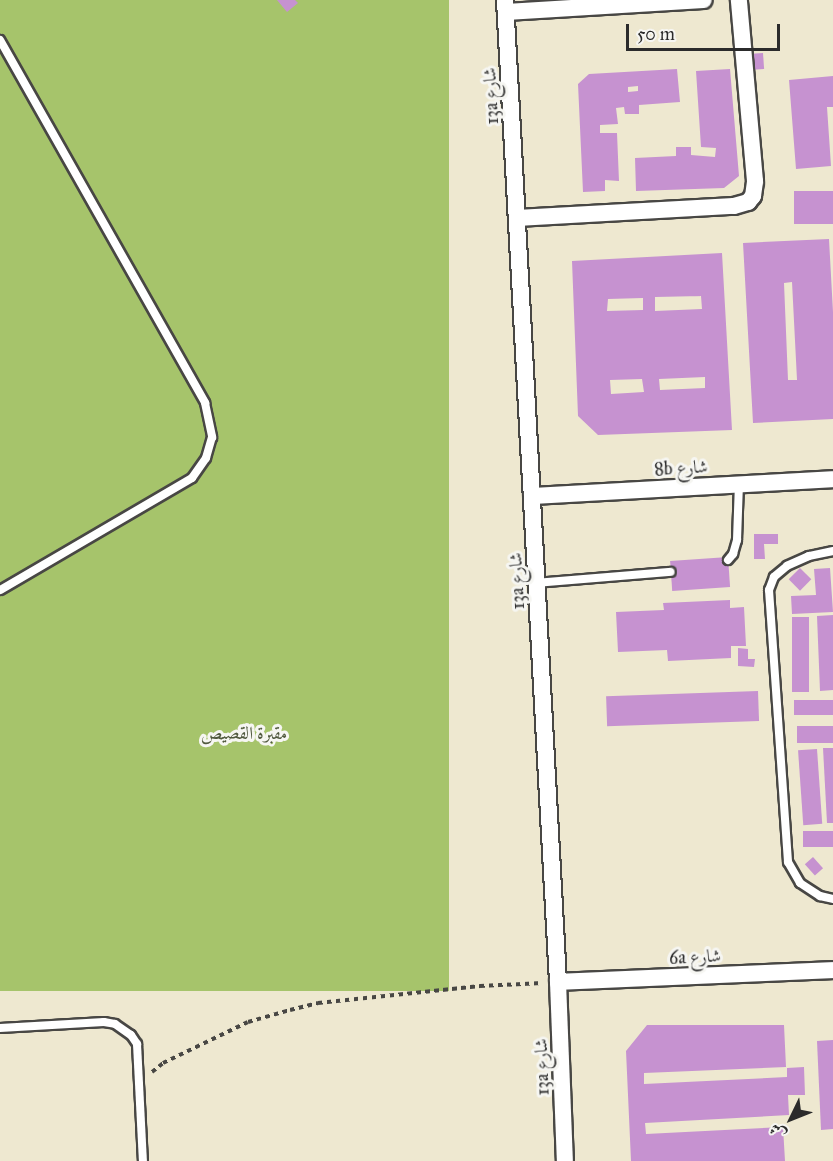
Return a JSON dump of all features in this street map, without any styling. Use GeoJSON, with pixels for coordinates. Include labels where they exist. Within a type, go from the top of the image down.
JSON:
{"type":"FeatureCollection","features":[{"type":"Feature","properties":{"kind":"street"},"geometry":{"type":"LineString","coordinates":[[506,6],[702,0]]}},
{"type":"Feature","properties":{"kind":"street"},"geometry":{"type":"LineString","coordinates":[[517,218],[734,206],[748,202],[753,196],[755,181],[739,0]]}},
{"type":"Feature","properties":{"kind":"street","name":"13a شارع"},"geometry":{"type":"LineString","coordinates":[[506,6],[558,982],[565,1161]]}},
{"type":"Feature","properties":{"kind":"street","name":"8b شارع"},"geometry":{"type":"LineString","coordinates":[[532,496],[833,479]]}},
{"type":"Feature","properties":{"kind":"street","name":"6a شارع"},"geometry":{"type":"LineString","coordinates":[[558,982],[833,970]]}},
{"type":"Feature","properties":{"kind":"lane"},"geometry":{"type":"LineString","coordinates":[[0,40],[206,403],[212,437],[206,458],[192,478],[0,590]]}},
{"type":"Feature","properties":{"kind":"lane"},"geometry":{"type":"LineString","coordinates":[[728,560],[733,554],[737,540],[739,484]]}},
{"type":"Feature","properties":{"kind":"lane"},"geometry":{"type":"LineString","coordinates":[[833,550],[786,566],[774,577],[769,590],[788,862],[796,878],[809,890],[833,899]]}},
{"type":"Feature","properties":{"kind":"lane"},"geometry":{"type":"LineString","coordinates":[[536,583],[671,572]]}},
{"type":"Feature","properties":{"kind":"lane"},"geometry":{"type":"LineString","coordinates":[[0,1028],[94,1022],[115,1024],[124,1029],[137,1044],[143,1161]]}},
{"type":"Feature","properties":{"kind":"path"},"geometry":{"type":"LineString","coordinates":[[139,1082],[163,1063],[248,1022],[318,1003],[480,986],[558,982]]}},
{"type":"Feature","properties":{"kind":"green space","name":"مقبرة القصيص"},"geometry":{"type":"Polygon","coordinates":[[[0,0],[449,0],[449,991],[0,991],[0,0]]]}},
{"type":"Feature","properties":{"kind":"building"},"geometry":{"type":"Polygon","coordinates":[[[277,0],[295,0],[298,3],[287,12],[277,0]]]}},
{"type":"Feature","properties":{"kind":"building"},"geometry":{"type":"Polygon","coordinates":[[[763,53],[764,69],[753,70],[752,54],[763,53]]]}},
{"type":"Feature","properties":{"kind":"building"},"geometry":{"type":"Polygon","coordinates":[[[677,69],[680,102],[639,105],[639,114],[625,114],[624,107],[616,108],[618,124],[600,125],[600,133],[617,133],[619,181],[605,180],[605,191],[583,192],[578,84],[589,74],[677,69]],[[638,86],[628,87],[628,92],[638,91],[638,86]]]}},
{"type":"Feature","properties":{"kind":"building"},"geometry":{"type":"Polygon","coordinates":[[[730,69],[739,176],[724,188],[636,191],[635,158],[676,156],[676,147],[691,147],[691,155],[715,157],[716,148],[701,147],[696,71],[730,69]]]}},
{"type":"Feature","properties":{"kind":"building"},"geometry":{"type":"Polygon","coordinates":[[[833,76],[833,107],[827,107],[831,166],[796,169],[789,80],[833,76]]]}},
{"type":"Feature","properties":{"kind":"building"},"geometry":{"type":"Polygon","coordinates":[[[794,191],[833,191],[833,224],[794,224],[794,191]]]}},
{"type":"Feature","properties":{"kind":"building"},"geometry":{"type":"Polygon","coordinates":[[[829,239],[833,312],[833,419],[753,423],[743,243],[829,239]],[[792,282],[784,283],[788,380],[797,380],[792,282]]]}},
{"type":"Feature","properties":{"kind":"building"},"geometry":{"type":"Polygon","coordinates":[[[722,253],[732,430],[598,435],[578,416],[572,261],[722,253]],[[701,296],[655,297],[655,311],[702,309],[701,296]],[[643,298],[608,299],[607,311],[643,310],[643,298]],[[705,377],[659,379],[660,390],[705,388],[705,377]],[[642,379],[610,380],[611,394],[644,392],[642,379]]]}},
{"type":"Feature","properties":{"kind":"building"},"geometry":{"type":"Polygon","coordinates":[[[754,534],[778,534],[778,544],[764,544],[765,559],[754,559],[754,534]]]}},
{"type":"Feature","properties":{"kind":"building"},"geometry":{"type":"Polygon","coordinates":[[[728,557],[730,587],[672,591],[670,561],[728,557]]]}},
{"type":"Feature","properties":{"kind":"building"},"geometry":{"type":"Polygon","coordinates":[[[800,568],[811,579],[800,591],[789,579],[800,568]]]}},
{"type":"Feature","properties":{"kind":"building"},"geometry":{"type":"Polygon","coordinates":[[[830,568],[833,612],[792,614],[791,596],[816,595],[814,569],[830,568]]]}},
{"type":"Feature","properties":{"kind":"building"},"geometry":{"type":"Polygon","coordinates":[[[730,600],[730,608],[744,607],[746,646],[731,646],[731,658],[668,661],[667,650],[618,652],[616,612],[664,610],[663,603],[730,600]]]}},
{"type":"Feature","properties":{"kind":"building"},"geometry":{"type":"Polygon","coordinates":[[[833,615],[833,690],[820,691],[817,616],[833,615]]]}},
{"type":"Feature","properties":{"kind":"building"},"geometry":{"type":"Polygon","coordinates":[[[792,617],[809,617],[809,692],[792,692],[792,617]]]}},
{"type":"Feature","properties":{"kind":"building"},"geometry":{"type":"Polygon","coordinates":[[[738,648],[748,649],[748,659],[755,659],[754,667],[738,666],[738,648]]]}},
{"type":"Feature","properties":{"kind":"building"},"geometry":{"type":"Polygon","coordinates":[[[758,691],[759,721],[607,726],[606,696],[758,691]]]}},
{"type":"Feature","properties":{"kind":"building"},"geometry":{"type":"Polygon","coordinates":[[[794,700],[833,700],[833,715],[794,715],[794,700]]]}},
{"type":"Feature","properties":{"kind":"building"},"geometry":{"type":"Polygon","coordinates":[[[797,726],[833,726],[833,743],[797,743],[797,726]]]}},
{"type":"Feature","properties":{"kind":"building"},"geometry":{"type":"Polygon","coordinates":[[[823,748],[833,748],[833,823],[827,823],[823,748]]]}},
{"type":"Feature","properties":{"kind":"building"},"geometry":{"type":"Polygon","coordinates":[[[817,749],[822,824],[803,825],[798,750],[817,749]]]}},
{"type":"Feature","properties":{"kind":"building"},"geometry":{"type":"Polygon","coordinates":[[[803,831],[833,831],[833,847],[803,847],[803,831]]]}},
{"type":"Feature","properties":{"kind":"building"},"geometry":{"type":"Polygon","coordinates":[[[813,857],[823,868],[815,876],[805,864],[813,857]]]}},
{"type":"Feature","properties":{"kind":"building"},"geometry":{"type":"Polygon","coordinates":[[[647,1025],[784,1025],[786,1067],[644,1073],[644,1084],[787,1077],[787,1068],[804,1067],[805,1095],[788,1095],[789,1115],[645,1123],[646,1134],[783,1127],[785,1161],[631,1161],[626,1051],[647,1025]]]}},
{"type":"Feature","properties":{"kind":"building"},"geometry":{"type":"Polygon","coordinates":[[[833,1040],[833,1129],[821,1130],[817,1041],[833,1040]]]}}]}
